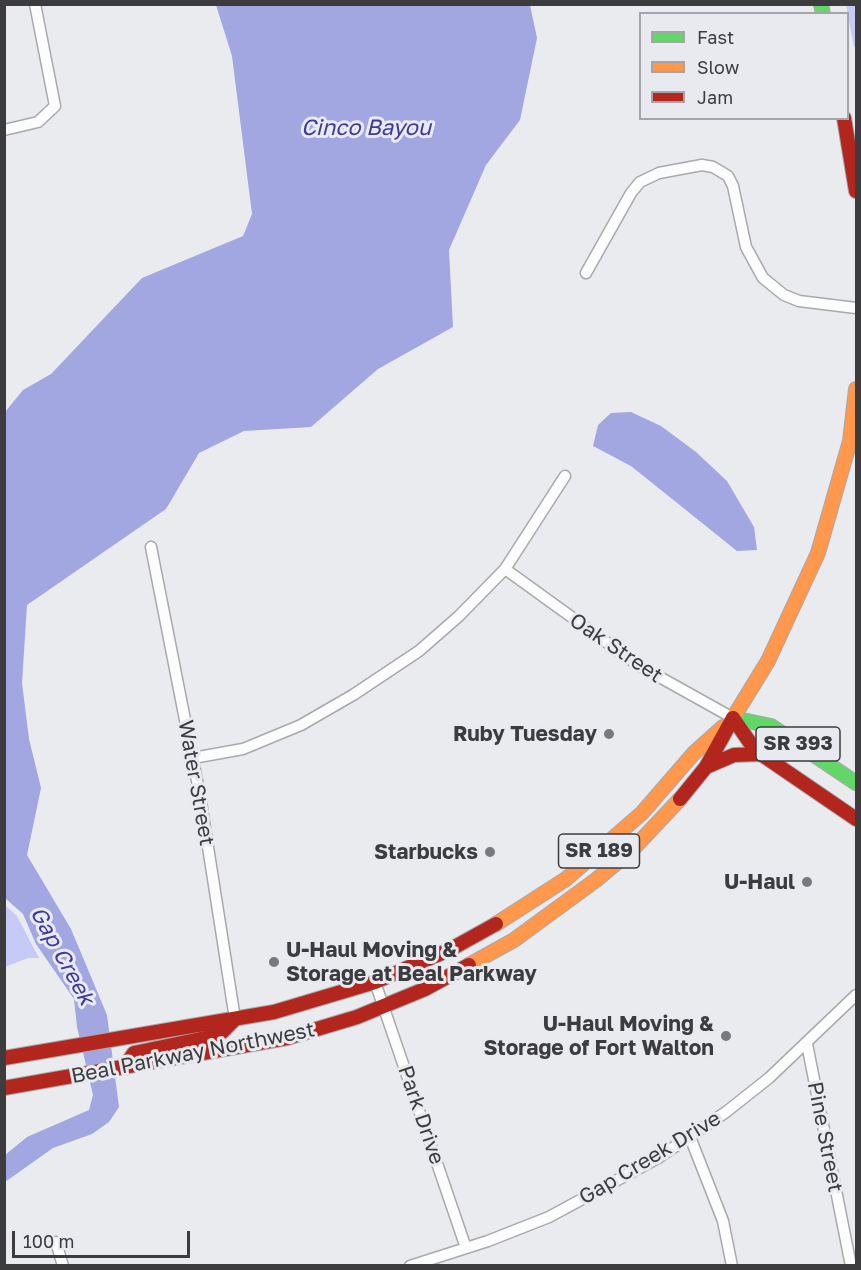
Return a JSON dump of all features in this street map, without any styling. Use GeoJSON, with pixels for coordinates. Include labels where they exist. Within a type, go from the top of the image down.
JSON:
{"type":"FeatureCollection","features":[{"type":"Feature","properties":{"kind":"main road"},"geometry":{"type":"LineString","coordinates":[[843,120],[856,191]]}},
{"type":"Feature","properties":{"kind":"main road","name":"Beal Parkway Northwest"},"geometry":{"type":"LineString","coordinates":[[4,1088],[77,1077],[286,1038],[385,1007],[425,989],[498,950],[566,904],[633,849],[669,813],[706,767],[768,661],[798,601],[818,553],[850,441],[856,388]]}},
{"type":"Feature","properties":{"kind":"main road","name":"Beal Parkway Northwest"},"geometry":{"type":"LineString","coordinates":[[4,1058],[235,1019],[322,999],[375,982],[470,938],[557,885],[642,813],[694,753],[733,718]]}},
{"type":"Feature","properties":{"kind":"main road","name":"SR 393"},"geometry":{"type":"LineString","coordinates":[[733,718],[755,750],[856,819]]}},
{"type":"Feature","properties":{"kind":"main road","name":"SR 393"},"geometry":{"type":"LineString","coordinates":[[733,718],[771,726],[856,783]]}},
{"type":"Feature","properties":{"kind":"main road"},"geometry":{"type":"LineString","coordinates":[[706,767],[734,755],[762,754]]}},
{"type":"Feature","properties":{"kind":"main road"},"geometry":{"type":"LineString","coordinates":[[498,950],[503,932],[544,904],[557,885]]}},
{"type":"Feature","properties":{"kind":"main road"},"geometry":{"type":"LineString","coordinates":[[124,1068],[134,1053],[210,1037],[222,1032],[235,1019]]}},
{"type":"Feature","properties":{"kind":"street"},"geometry":{"type":"LineString","coordinates":[[4,130],[38,122],[55,106],[35,4]]}},
{"type":"Feature","properties":{"kind":"street"},"geometry":{"type":"LineString","coordinates":[[586,273],[631,193],[640,182],[659,173],[702,165],[713,167],[728,177],[733,186],[750,260],[763,278],[784,295],[799,301],[856,308]]}},
{"type":"Feature","properties":{"kind":"street"},"geometry":{"type":"LineString","coordinates":[[193,758],[264,742],[353,695],[441,633],[505,569],[565,476]]}},
{"type":"Feature","properties":{"kind":"street","name":"Water Street"},"geometry":{"type":"LineString","coordinates":[[151,547],[193,758],[235,1019]]}},
{"type":"Feature","properties":{"kind":"street","name":"Oak Street"},"geometry":{"type":"LineString","coordinates":[[505,569],[639,665],[733,718]]}},
{"type":"Feature","properties":{"kind":"street","name":"Park Drive"},"geometry":{"type":"LineString","coordinates":[[375,982],[466,1248]]}},
{"type":"Feature","properties":{"kind":"street","name":"Gap Creek Drive"},"geometry":{"type":"LineString","coordinates":[[410,1266],[549,1217],[595,1194],[690,1137],[726,1112],[807,1044],[856,995]]}},
{"type":"Feature","properties":{"kind":"street","name":"Pine Street"},"geometry":{"type":"LineString","coordinates":[[807,1044],[851,1266]]}},
{"type":"Feature","properties":{"kind":"street"},"geometry":{"type":"LineString","coordinates":[[690,1137],[723,1221],[732,1266]]}},
{"type":"Feature","properties":{"kind":"street"},"geometry":{"type":"LineString","coordinates":[[56,1242],[63,1266]]}},
{"type":"Feature","properties":{"kind":"shaded area"},"geometry":{"type":"Polygon","coordinates":[[[846,5],[856,5],[856,46],[854,47],[849,12],[846,5]]]}},
{"type":"Feature","properties":{"kind":"shaded area"},"geometry":{"type":"Polygon","coordinates":[[[5,905],[17,916],[39,958],[28,958],[5,967],[5,905]]]}},
{"type":"Feature","properties":{"kind":"water","name":"Cinco Bayou"},"geometry":{"type":"Polygon","coordinates":[[[216,5],[530,5],[537,38],[520,120],[486,165],[449,250],[453,327],[378,369],[311,427],[244,431],[199,453],[166,509],[27,605],[22,683],[29,739],[41,788],[27,855],[71,929],[107,1015],[119,1107],[109,1122],[92,1134],[53,1148],[5,1182],[5,1155],[27,1137],[89,1110],[93,1095],[77,1027],[74,999],[36,944],[23,914],[5,898],[5,412],[23,390],[51,374],[142,278],[243,236],[252,214],[232,56],[216,5]]]}},
{"type":"Feature","properties":{"kind":"water"},"geometry":{"type":"Polygon","coordinates":[[[631,412],[661,426],[696,452],[727,481],[754,527],[757,550],[737,551],[631,466],[593,446],[598,425],[611,413],[631,412]]]}},
{"type":"Feature","properties":{"kind":"traffic: fast"},"geometry":{"type":"LineString","coordinates":[[821,4],[823,12]]}},
{"type":"Feature","properties":{"kind":"traffic: fast"},"geometry":{"type":"LineString","coordinates":[[733,718],[771,726],[856,783]]}},
{"type":"Feature","properties":{"kind":"traffic: slow"},"geometry":{"type":"LineString","coordinates":[[733,718],[768,661],[818,553],[850,441],[856,389]]}},
{"type":"Feature","properties":{"kind":"traffic: slow"},"geometry":{"type":"LineString","coordinates":[[496,924],[566,879],[642,813],[694,753],[723,727]]}},
{"type":"Feature","properties":{"kind":"traffic: slow"},"geometry":{"type":"LineString","coordinates":[[469,965],[514,940],[596,880],[633,849],[680,799]]}},
{"type":"Feature","properties":{"kind":"traffic: jam"},"geometry":{"type":"LineString","coordinates":[[844,120],[856,191]]}},
{"type":"Feature","properties":{"kind":"traffic: jam"},"geometry":{"type":"LineString","coordinates":[[733,718],[755,750],[856,819]]}},
{"type":"Feature","properties":{"kind":"traffic: jam"},"geometry":{"type":"LineString","coordinates":[[680,799],[706,767],[733,718]]}},
{"type":"Feature","properties":{"kind":"traffic: jam"},"geometry":{"type":"LineString","coordinates":[[706,767],[734,755],[762,754]]}},
{"type":"Feature","properties":{"kind":"traffic: jam"},"geometry":{"type":"LineString","coordinates":[[4,1058],[274,1012],[375,982],[451,949],[496,924]]}},
{"type":"Feature","properties":{"kind":"traffic: jam"},"geometry":{"type":"LineString","coordinates":[[4,1088],[287,1038],[357,1017],[425,989],[469,965]]}},
{"type":"Feature","properties":{"kind":"traffic: jam"},"geometry":{"type":"LineString","coordinates":[[124,1068],[134,1053],[210,1037],[222,1032],[234,1020]]}},
{"type":"Feature","properties":{"kind":"place","name":"Ruby Tuesday"},"geometry":{"type":"Point","coordinates":[609,734]}},
{"type":"Feature","properties":{"kind":"place","name":"Starbucks"},"geometry":{"type":"Point","coordinates":[490,852]}},
{"type":"Feature","properties":{"kind":"place","name":"U-Haul"},"geometry":{"type":"Point","coordinates":[807,882]}},
{"type":"Feature","properties":{"kind":"place","name":"U-Haul Moving & Storage at Beal Parkway"},"geometry":{"type":"Point","coordinates":[274,962]}},
{"type":"Feature","properties":{"kind":"place","name":"U-Haul Moving & Storage of Fort Walton"},"geometry":{"type":"Point","coordinates":[726,1036]}},
{"type":"Feature","properties":{"kind":"water label","name":"Gap Creek"},"geometry":{"type":"Point","coordinates":[62,956]}}]}
